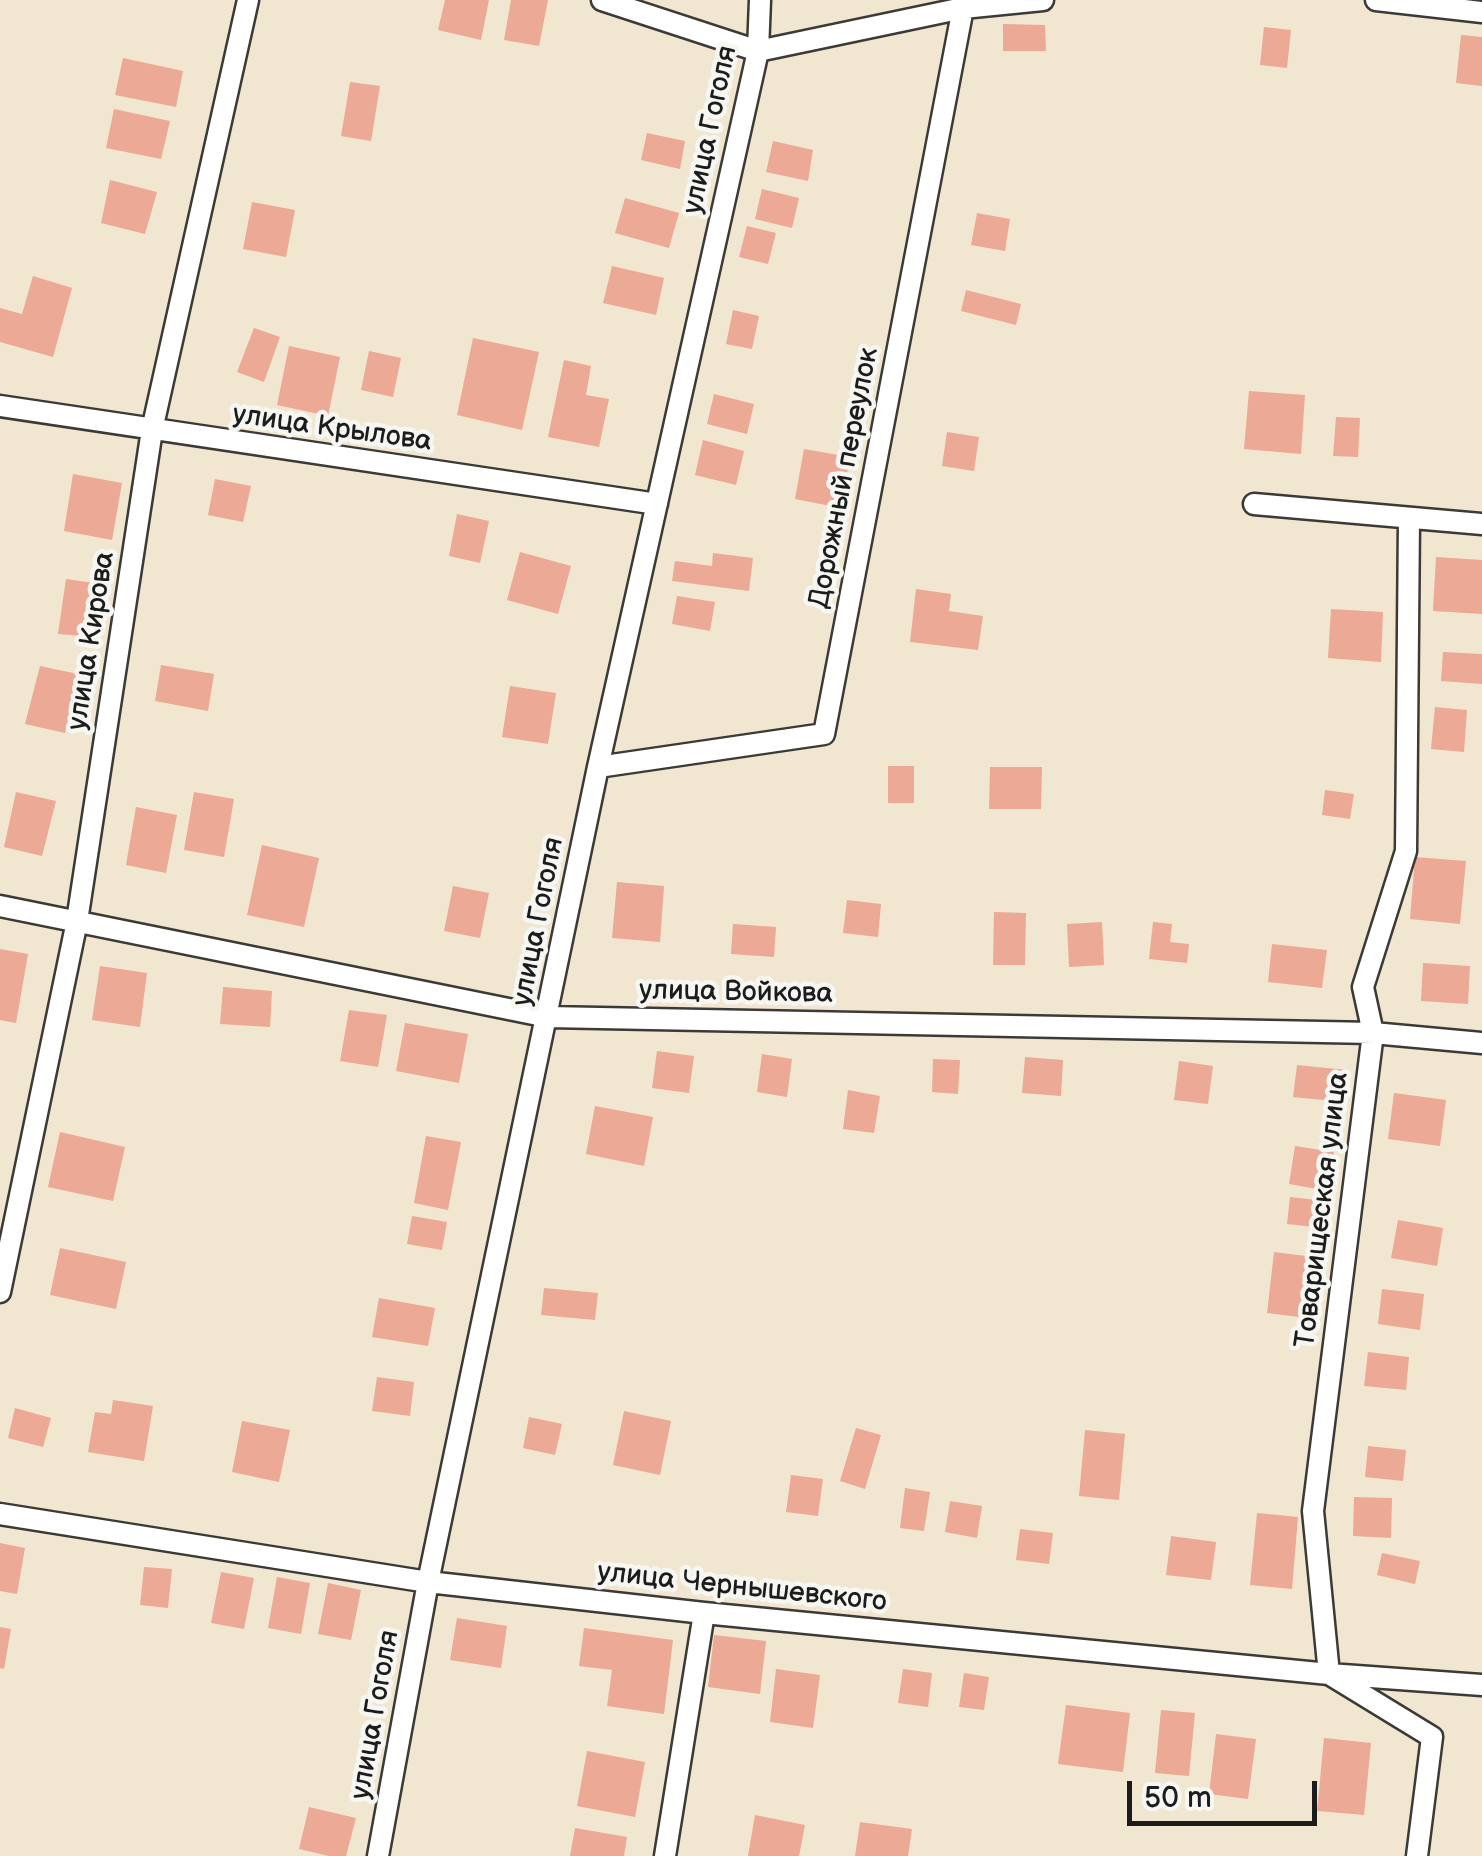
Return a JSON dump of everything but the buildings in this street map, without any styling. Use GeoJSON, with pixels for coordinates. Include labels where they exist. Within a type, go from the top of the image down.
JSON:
{"type":"FeatureCollection","features":[{"type":"Feature","properties":{"kind":"street","name":"улица Кирова"},"geometry":{"type":"LineString","coordinates":[[0,1292],[78,921],[152,430],[248,0]]}},
{"type":"Feature","properties":{"kind":"street"},"geometry":{"type":"LineString","coordinates":[[602,0],[758,52],[963,8],[1043,0]]}},
{"type":"Feature","properties":{"kind":"street","name":"улица Гоголя"},"geometry":{"type":"LineString","coordinates":[[378,1856],[428,1582],[598,766],[758,52],[760,0]]}},
{"type":"Feature","properties":{"kind":"street"},"geometry":{"type":"LineString","coordinates":[[1376,0],[1482,12]]}},
{"type":"Feature","properties":{"kind":"street","name":"Дорожный переулок"},"geometry":{"type":"LineString","coordinates":[[598,766],[824,734],[963,8]]}},
{"type":"Feature","properties":{"kind":"street","name":"улица Крылова"},"geometry":{"type":"LineString","coordinates":[[0,406],[657,504]]}},
{"type":"Feature","properties":{"kind":"street"},"geometry":{"type":"LineString","coordinates":[[1254,504],[1482,524]]}},
{"type":"Feature","properties":{"kind":"street","name":"Товарищеская улица"},"geometry":{"type":"LineString","coordinates":[[1329,1674],[1314,1512],[1373,1032],[1363,986],[1406,851],[1408,518]]}},
{"type":"Feature","properties":{"kind":"street","name":"улица Войкова"},"geometry":{"type":"LineString","coordinates":[[0,906],[548,1017],[1373,1032],[1482,1043]]}},
{"type":"Feature","properties":{"kind":"street","name":"улица Чернышевского"},"geometry":{"type":"LineString","coordinates":[[0,1514],[428,1582],[704,1613],[1482,1686]]}},
{"type":"Feature","properties":{"kind":"street"},"geometry":{"type":"LineString","coordinates":[[665,1856],[704,1613]]}},
{"type":"Feature","properties":{"kind":"street"},"geometry":{"type":"LineString","coordinates":[[1329,1674],[1432,1736],[1417,1856]]}}]}
